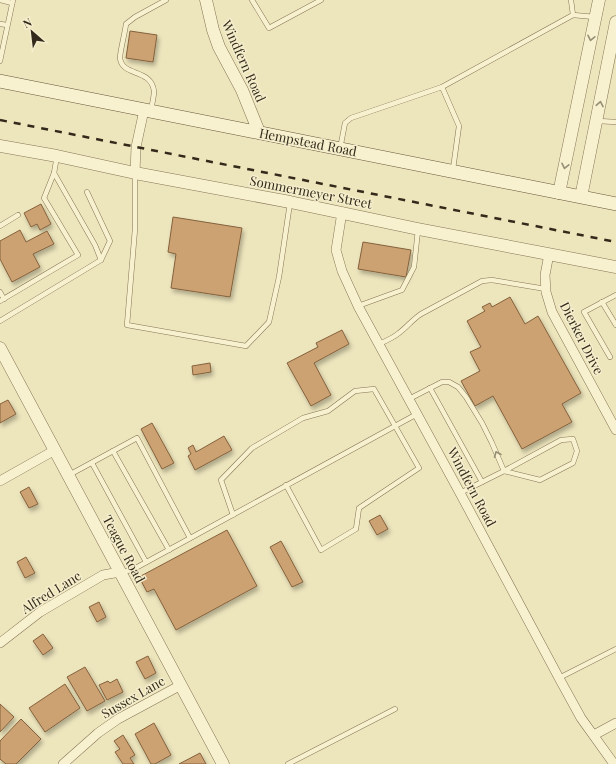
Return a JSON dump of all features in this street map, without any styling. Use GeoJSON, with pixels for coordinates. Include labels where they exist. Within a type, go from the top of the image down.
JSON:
{"type":"FeatureCollection","features":[{"type":"Feature","properties":{"kind":"main road","name":"Hempstead Road"},"geometry":{"type":"LineString","coordinates":[[0,81],[616,204]]}},
{"type":"Feature","properties":{"kind":"street","name":"Windfern Road"},"geometry":{"type":"LineString","coordinates":[[206,0],[213,30],[219,47],[242,90],[259,132]]}},
{"type":"Feature","properties":{"kind":"street"},"geometry":{"type":"LineString","coordinates":[[559,193],[599,0]]}},
{"type":"Feature","properties":{"kind":"street"},"geometry":{"type":"LineString","coordinates":[[581,197],[616,21],[596,17]]}},
{"type":"Feature","properties":{"kind":"street"},"geometry":{"type":"LineString","coordinates":[[135,173],[136,147],[147,111]]}},
{"type":"Feature","properties":{"kind":"street","name":"Sommermeyer Street"},"geometry":{"type":"LineString","coordinates":[[0,146],[342,212],[418,229],[616,266]]}},
{"type":"Feature","properties":{"kind":"street","name":"Windfern Road"},"geometry":{"type":"LineString","coordinates":[[342,212],[336,250],[342,271],[358,306],[581,718],[614,764]]}},
{"type":"Feature","properties":{"kind":"street","name":"Dierker Drive"},"geometry":{"type":"LineString","coordinates":[[549,254],[545,275],[546,289],[552,312],[616,430]]}},
{"type":"Feature","properties":{"kind":"street","name":"Teague Road"},"geometry":{"type":"LineString","coordinates":[[0,348],[223,764]]}},
{"type":"Feature","properties":{"kind":"street"},"geometry":{"type":"LineString","coordinates":[[0,481],[55,450]]}},
{"type":"Feature","properties":{"kind":"street","name":"Alfred Lane"},"geometry":{"type":"LineString","coordinates":[[0,643],[40,612],[103,575],[120,572]]}},
{"type":"Feature","properties":{"kind":"street","name":"Sussex Lane"},"geometry":{"type":"LineString","coordinates":[[63,764],[98,733],[118,719],[181,686]]}},
{"type":"Feature","properties":{"kind":"street"},"geometry":{"type":"LineString","coordinates":[[594,735],[616,723]]}},
{"type":"Feature","properties":{"kind":"lane"},"geometry":{"type":"LineString","coordinates":[[0,0],[13,1],[0,61]]}},
{"type":"Feature","properties":{"kind":"lane"},"geometry":{"type":"LineString","coordinates":[[147,111],[154,92],[152,84],[146,77],[125,68],[120,59],[126,24],[135,17],[166,0]]}},
{"type":"Feature","properties":{"kind":"lane"},"geometry":{"type":"LineString","coordinates":[[252,0],[269,28],[321,0]]}},
{"type":"Feature","properties":{"kind":"lane"},"geometry":{"type":"LineString","coordinates":[[571,0],[573,15]]}},
{"type":"Feature","properties":{"kind":"lane"},"geometry":{"type":"LineString","coordinates":[[340,149],[345,123],[351,118],[442,87],[573,15],[596,17]]}},
{"type":"Feature","properties":{"kind":"lane"},"geometry":{"type":"LineString","coordinates":[[0,24],[7,25]]}},
{"type":"Feature","properties":{"kind":"lane"},"geometry":{"type":"LineString","coordinates":[[442,87],[459,126],[453,172]]}},
{"type":"Feature","properties":{"kind":"lane"},"geometry":{"type":"LineString","coordinates":[[596,121],[616,122]]}},
{"type":"Feature","properties":{"kind":"lane"},"geometry":{"type":"LineString","coordinates":[[0,292],[2,300],[78,254],[44,198],[54,173],[57,156]]}},
{"type":"Feature","properties":{"kind":"lane"},"geometry":{"type":"LineString","coordinates":[[54,173],[95,245],[101,260]]}},
{"type":"Feature","properties":{"kind":"lane"},"geometry":{"type":"LineString","coordinates":[[135,173],[135,229],[127,325],[246,346],[269,322],[279,277],[290,202]]}},
{"type":"Feature","properties":{"kind":"lane"},"geometry":{"type":"LineString","coordinates":[[0,321],[101,260],[110,241],[87,192]]}},
{"type":"Feature","properties":{"kind":"lane"},"geometry":{"type":"LineString","coordinates":[[0,226],[18,215]]}},
{"type":"Feature","properties":{"kind":"lane"},"geometry":{"type":"LineString","coordinates":[[358,306],[402,290],[414,267],[418,229]]}},
{"type":"Feature","properties":{"kind":"lane"},"geometry":{"type":"LineString","coordinates":[[379,344],[393,338],[413,319],[421,314],[482,281],[492,280],[546,289]]}},
{"type":"Feature","properties":{"kind":"lane"},"geometry":{"type":"LineString","coordinates":[[610,357],[584,312],[616,295]]}},
{"type":"Feature","properties":{"kind":"lane"},"geometry":{"type":"LineString","coordinates":[[602,302],[616,325]]}},
{"type":"Feature","properties":{"kind":"lane"},"geometry":{"type":"LineString","coordinates":[[409,399],[442,382],[450,382],[458,387],[482,423],[504,471]]}},
{"type":"Feature","properties":{"kind":"lane"},"geometry":{"type":"LineString","coordinates":[[430,388],[482,482]]}},
{"type":"Feature","properties":{"kind":"lane"},"geometry":{"type":"LineString","coordinates":[[233,515],[221,480],[252,448],[303,418],[328,411],[355,391],[374,389],[418,468],[359,508],[356,530],[321,550],[286,485]]}},
{"type":"Feature","properties":{"kind":"lane"},"geometry":{"type":"LineString","coordinates":[[120,572],[132,570],[417,414]]}},
{"type":"Feature","properties":{"kind":"lane"},"geometry":{"type":"LineString","coordinates":[[68,476],[137,438],[190,538]]}},
{"type":"Feature","properties":{"kind":"lane"},"geometry":{"type":"LineString","coordinates":[[460,494],[561,440],[573,439],[577,451],[573,463],[540,480],[504,471]]}},
{"type":"Feature","properties":{"kind":"lane"},"geometry":{"type":"LineString","coordinates":[[113,450],[169,550]]}},
{"type":"Feature","properties":{"kind":"lane"},"geometry":{"type":"LineString","coordinates":[[92,463],[146,562]]}},
{"type":"Feature","properties":{"kind":"lane"},"geometry":{"type":"LineString","coordinates":[[559,678],[616,649]]}},
{"type":"Feature","properties":{"kind":"lane"},"geometry":{"type":"LineString","coordinates":[[288,764],[395,709]]}},
{"type":"Feature","properties":{"kind":"building"},"geometry":{"type":"Polygon","coordinates":[[[130,31],[157,35],[153,62],[126,58],[130,31]]]}},
{"type":"Feature","properties":{"kind":"building"},"geometry":{"type":"Polygon","coordinates":[[[41,204],[51,224],[40,230],[37,224],[31,227],[24,213],[41,204]]]}},
{"type":"Feature","properties":{"kind":"building"},"geometry":{"type":"Polygon","coordinates":[[[173,217],[242,228],[230,297],[171,288],[176,254],[168,252],[173,217]]]}},
{"type":"Feature","properties":{"kind":"building"},"geometry":{"type":"Polygon","coordinates":[[[20,230],[26,242],[47,231],[54,244],[33,254],[40,267],[12,282],[0,259],[0,241],[20,230]]]}},
{"type":"Feature","properties":{"kind":"building"},"geometry":{"type":"Polygon","coordinates":[[[363,242],[411,250],[406,277],[358,269],[363,242]]]}},
{"type":"Feature","properties":{"kind":"building"},"geometry":{"type":"Polygon","coordinates":[[[510,297],[525,324],[538,316],[581,393],[562,404],[572,422],[522,449],[493,396],[475,406],[461,381],[480,371],[470,352],[481,347],[467,321],[485,311],[482,307],[490,303],[492,307],[510,297]]]}},
{"type":"Feature","properties":{"kind":"building"},"geometry":{"type":"Polygon","coordinates":[[[342,330],[349,344],[314,363],[331,395],[311,406],[287,363],[318,347],[316,343],[342,330]]]}},
{"type":"Feature","properties":{"kind":"building"},"geometry":{"type":"Polygon","coordinates":[[[210,363],[211,372],[193,375],[192,366],[210,363]]]}},
{"type":"Feature","properties":{"kind":"building"},"geometry":{"type":"Polygon","coordinates":[[[8,400],[16,414],[0,423],[0,404],[8,400]]]}},
{"type":"Feature","properties":{"kind":"building"},"geometry":{"type":"Polygon","coordinates":[[[152,423],[174,463],[162,469],[141,429],[152,423]]]}},
{"type":"Feature","properties":{"kind":"building"},"geometry":{"type":"Polygon","coordinates":[[[224,436],[232,450],[195,470],[188,456],[191,454],[188,448],[193,445],[196,452],[224,436]]]}},
{"type":"Feature","properties":{"kind":"building"},"geometry":{"type":"Polygon","coordinates":[[[29,487],[38,504],[29,508],[20,492],[29,487]]]}},
{"type":"Feature","properties":{"kind":"building"},"geometry":{"type":"Polygon","coordinates":[[[380,515],[388,529],[377,535],[369,521],[380,515]]]}},
{"type":"Feature","properties":{"kind":"building"},"geometry":{"type":"Polygon","coordinates":[[[227,530],[257,586],[176,630],[154,589],[147,592],[139,577],[227,530]]]}},
{"type":"Feature","properties":{"kind":"building"},"geometry":{"type":"Polygon","coordinates":[[[281,541],[303,582],[292,587],[270,547],[281,541]]]}},
{"type":"Feature","properties":{"kind":"building"},"geometry":{"type":"Polygon","coordinates":[[[26,557],[35,573],[25,578],[17,562],[26,557]]]}},
{"type":"Feature","properties":{"kind":"building"},"geometry":{"type":"Polygon","coordinates":[[[99,602],[106,617],[97,622],[89,607],[99,602]]]}},
{"type":"Feature","properties":{"kind":"building"},"geometry":{"type":"Polygon","coordinates":[[[43,634],[53,648],[43,655],[33,641],[43,634]]]}},
{"type":"Feature","properties":{"kind":"building"},"geometry":{"type":"Polygon","coordinates":[[[148,656],[156,673],[145,679],[136,662],[148,656]]]}},
{"type":"Feature","properties":{"kind":"building"},"geometry":{"type":"Polygon","coordinates":[[[85,667],[105,701],[87,711],[67,677],[85,667]]]}},
{"type":"Feature","properties":{"kind":"building"},"geometry":{"type":"Polygon","coordinates":[[[117,679],[123,692],[107,700],[99,685],[108,681],[110,683],[117,679]]]}},
{"type":"Feature","properties":{"kind":"building"},"geometry":{"type":"Polygon","coordinates":[[[65,684],[80,708],[45,732],[29,708],[65,684]]]}},
{"type":"Feature","properties":{"kind":"building"},"geometry":{"type":"Polygon","coordinates":[[[0,704],[14,717],[0,732],[0,704]]]}},
{"type":"Feature","properties":{"kind":"building"},"geometry":{"type":"Polygon","coordinates":[[[21,719],[41,739],[16,764],[6,764],[0,759],[0,741],[21,719]]]}},
{"type":"Feature","properties":{"kind":"building"},"geometry":{"type":"Polygon","coordinates":[[[154,723],[171,755],[155,764],[151,764],[135,734],[154,723]]]}},
{"type":"Feature","properties":{"kind":"building"},"geometry":{"type":"Polygon","coordinates":[[[123,735],[135,755],[130,758],[134,764],[123,764],[115,752],[120,749],[114,741],[123,735]]]}},
{"type":"Feature","properties":{"kind":"building"},"geometry":{"type":"Polygon","coordinates":[[[200,753],[206,764],[179,764],[200,753]]]}},
{"type":"Feature","properties":{"kind":"railway"},"geometry":{"type":"LineString","coordinates":[[0,120],[616,242]]}}]}
